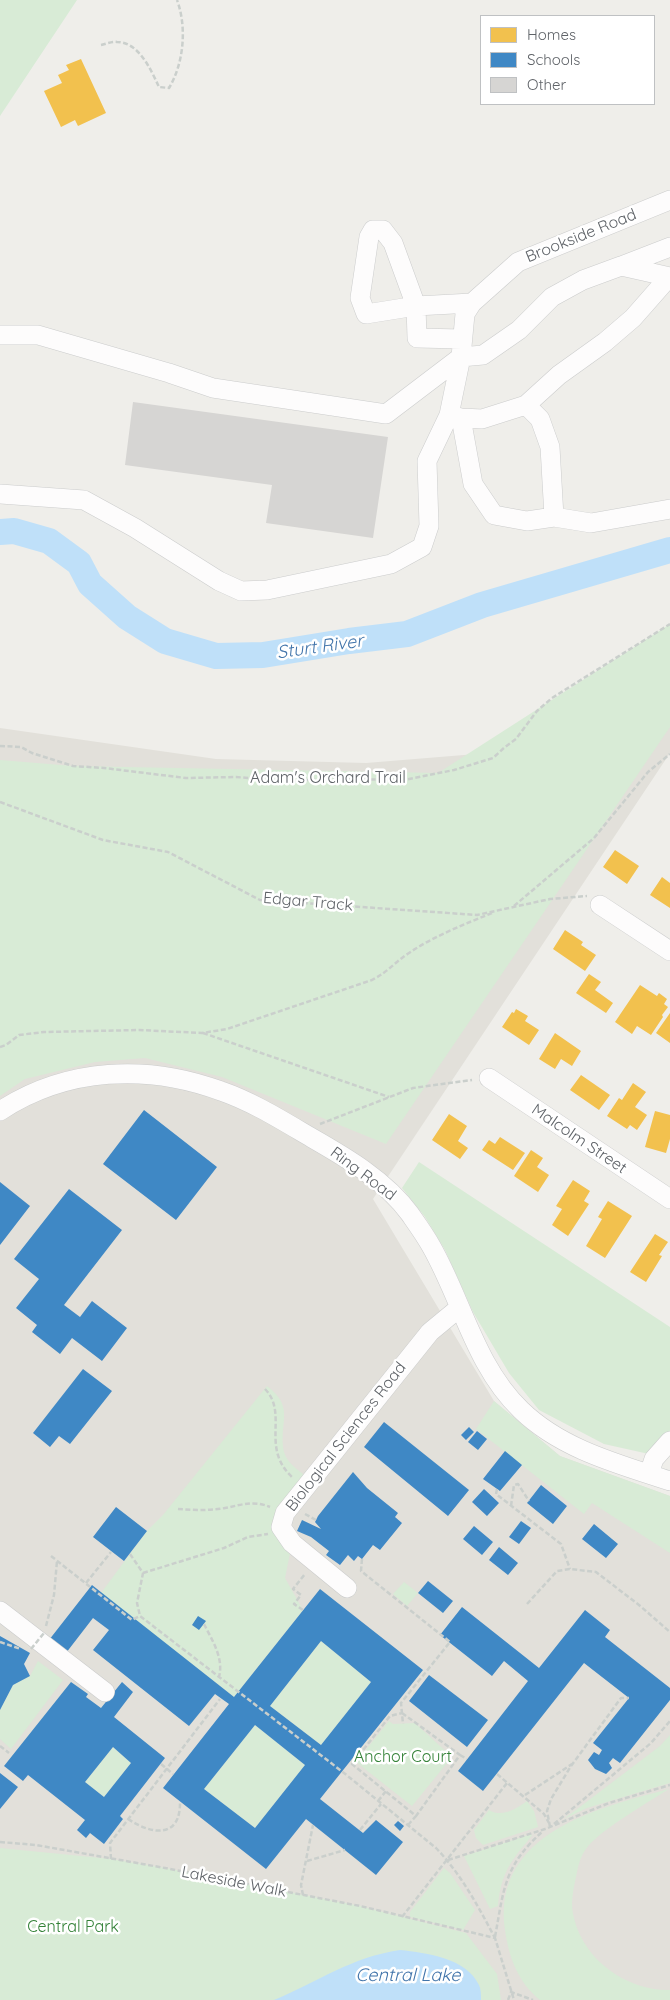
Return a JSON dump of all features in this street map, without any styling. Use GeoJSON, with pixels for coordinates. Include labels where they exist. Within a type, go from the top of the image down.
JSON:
{"type":"FeatureCollection","features":[{"type":"Feature","properties":{"kind":"street","name":"Brookside Road"},"geometry":{"type":"LineString","coordinates":[[455,416],[465,314],[472,304],[518,262],[670,200]]}},
{"type":"Feature","properties":{"kind":"street"},"geometry":{"type":"LineString","coordinates":[[472,304],[416,306],[417,338],[484,355],[519,330],[552,297],[583,280],[670,247]]}},
{"type":"Feature","properties":{"kind":"street"},"geometry":{"type":"LineString","coordinates":[[455,416],[482,419],[526,405],[559,375],[605,342],[633,318],[669,277],[621,266]]}},
{"type":"Feature","properties":{"kind":"street"},"geometry":{"type":"LineString","coordinates":[[0,335],[38,335],[169,373],[213,388],[386,414],[462,348]]}},
{"type":"Feature","properties":{"kind":"street"},"geometry":{"type":"LineString","coordinates":[[526,405],[540,419],[550,447],[554,517]]}},
{"type":"Feature","properties":{"kind":"street"},"geometry":{"type":"LineString","coordinates":[[0,494],[84,500],[136,528],[219,581],[242,591],[267,590],[391,564],[422,547],[429,526],[427,461],[455,416]]}},
{"type":"Feature","properties":{"kind":"street"},"geometry":{"type":"LineString","coordinates":[[455,416],[473,484],[494,514],[527,520],[554,517],[591,523],[670,508]]}},
{"type":"Feature","properties":{"kind":"street"},"geometry":{"type":"LineString","coordinates":[[600,905],[670,951]]}},
{"type":"Feature","properties":{"kind":"street","name":"Ring Road"},"geometry":{"type":"LineString","coordinates":[[0,1111],[10,1104],[53,1085],[80,1077],[140,1073],[174,1078],[222,1091],[302,1132],[371,1176],[408,1211],[432,1247],[484,1359],[502,1388],[532,1421],[586,1452],[670,1481]]}},
{"type":"Feature","properties":{"kind":"street","name":"Malcolm Street"},"geometry":{"type":"LineString","coordinates":[[489,1078],[670,1199]]}},
{"type":"Feature","properties":{"kind":"street","name":"Biological Sciences Road"},"geometry":{"type":"LineString","coordinates":[[347,1588],[292,1543],[281,1527],[285,1513],[430,1332],[459,1308]]}},
{"type":"Feature","properties":{"kind":"street"},"geometry":{"type":"LineString","coordinates":[[649,1474],[654,1459],[670,1441]]}},
{"type":"Feature","properties":{"kind":"street"},"geometry":{"type":"LineString","coordinates":[[0,1612],[105,1692]]}},
{"type":"Feature","properties":{"kind":"path"},"geometry":{"type":"LineString","coordinates":[[101,45],[117,42],[127,44],[146,63],[159,87],[170,88],[176,77],[182,56],[181,10],[177,0]]}},
{"type":"Feature","properties":{"kind":"path","name":"Adam's Orchard Trail"},"geometry":{"type":"LineString","coordinates":[[0,746],[21,747],[32,753],[73,766],[186,778],[236,777],[287,781],[334,779],[404,780],[454,770],[493,758],[516,739],[537,711],[552,698],[670,624]]}},
{"type":"Feature","properties":{"kind":"path"},"geometry":{"type":"LineString","coordinates":[[513,907],[594,838],[648,772],[670,754]]}},
{"type":"Feature","properties":{"kind":"path","name":"Edgar Track"},"geometry":{"type":"LineString","coordinates":[[0,802],[103,840],[168,852],[260,900],[477,915],[550,899],[586,896],[600,905]]}},
{"type":"Feature","properties":{"kind":"path"},"geometry":{"type":"LineString","coordinates":[[0,1046],[6,1045],[19,1035],[44,1032],[139,1030],[202,1033],[227,1029],[372,980],[387,972],[408,953],[426,942],[461,925],[502,909]]}},
{"type":"Feature","properties":{"kind":"path"},"geometry":{"type":"LineString","coordinates":[[202,1033],[389,1097]]}},
{"type":"Feature","properties":{"kind":"path"},"geometry":{"type":"LineString","coordinates":[[302,1132],[413,1088],[489,1078]]}},
{"type":"Feature","properties":{"kind":"path"},"geometry":{"type":"LineString","coordinates":[[511,1506],[514,1485],[518,1484],[529,1501]]}},
{"type":"Feature","properties":{"kind":"path"},"geometry":{"type":"LineString","coordinates":[[497,1489],[496,1494],[561,1544],[570,1569]]}},
{"type":"Feature","properties":{"kind":"path"},"geometry":{"type":"LineString","coordinates":[[178,1509],[200,1511],[224,1508],[245,1502],[261,1503],[276,1509]]}},
{"type":"Feature","properties":{"kind":"path"},"geometry":{"type":"LineString","coordinates":[[299,1510],[316,1520]]}},
{"type":"Feature","properties":{"kind":"path"},"geometry":{"type":"LineString","coordinates":[[143,1573],[224,1548],[248,1537],[273,1533]]}},
{"type":"Feature","properties":{"kind":"path"},"geometry":{"type":"LineString","coordinates":[[86,1583],[111,1552]]}},
{"type":"Feature","properties":{"kind":"path"},"geometry":{"type":"LineString","coordinates":[[130,1554],[143,1573],[137,1603],[140,1616],[382,1804],[448,1860],[476,1903],[495,1938],[514,2000]]}},
{"type":"Feature","properties":{"kind":"path"},"geometry":{"type":"LineString","coordinates":[[51,1556],[132,1620],[140,1616]]}},
{"type":"Feature","properties":{"kind":"path"},"geometry":{"type":"LineString","coordinates":[[362,1560],[361,1571],[450,1642],[400,1702],[403,1724]]}},
{"type":"Feature","properties":{"kind":"path"},"geometry":{"type":"LineString","coordinates":[[31,1649],[44,1633],[54,1595],[57,1561]]}},
{"type":"Feature","properties":{"kind":"path"},"geometry":{"type":"LineString","coordinates":[[527,1604],[557,1571],[570,1569],[596,1572],[670,1632]]}},
{"type":"Feature","properties":{"kind":"path"},"geometry":{"type":"LineString","coordinates":[[204,1624],[220,1660],[219,1677]]}},
{"type":"Feature","properties":{"kind":"path"},"geometry":{"type":"LineString","coordinates":[[0,1642],[23,1650]]}},
{"type":"Feature","properties":{"kind":"path"},"geometry":{"type":"LineString","coordinates":[[550,1827],[547,1811],[551,1799],[574,1763],[621,1698],[629,1698]]}},
{"type":"Feature","properties":{"kind":"path"},"geometry":{"type":"LineString","coordinates":[[111,1859],[110,1843],[220,1699]]}},
{"type":"Feature","properties":{"kind":"path"},"geometry":{"type":"LineString","coordinates":[[416,1816],[352,1764],[390,1716],[402,1713],[467,1759]]}},
{"type":"Feature","properties":{"kind":"path"},"geometry":{"type":"LineString","coordinates":[[550,1827],[651,1743],[670,1721]]}},
{"type":"Feature","properties":{"kind":"path"},"geometry":{"type":"LineString","coordinates":[[0,1746],[9,1753]]}},
{"type":"Feature","properties":{"kind":"path"},"geometry":{"type":"LineString","coordinates":[[408,1825],[460,1755]]}},
{"type":"Feature","properties":{"kind":"path"},"geometry":{"type":"LineString","coordinates":[[524,1795],[574,1763]]}},
{"type":"Feature","properties":{"kind":"path"},"geometry":{"type":"LineString","coordinates":[[161,1764],[173,1774]]}},
{"type":"Feature","properties":{"kind":"path"},"geometry":{"type":"LineString","coordinates":[[497,1774],[524,1795],[544,1814],[550,1827]]}},
{"type":"Feature","properties":{"kind":"path"},"geometry":{"type":"LineString","coordinates":[[402,1917],[507,1783]]}},
{"type":"Feature","properties":{"kind":"path"},"geometry":{"type":"LineString","coordinates":[[448,1860],[550,1827],[609,1803],[670,1785]]}},
{"type":"Feature","properties":{"kind":"path"},"geometry":{"type":"LineString","coordinates":[[378,1801],[386,1791]]}},
{"type":"Feature","properties":{"kind":"path"},"geometry":{"type":"LineString","coordinates":[[128,1819],[151,1831],[161,1832],[172,1826],[176,1820],[180,1801]]}},
{"type":"Feature","properties":{"kind":"path"},"geometry":{"type":"LineString","coordinates":[[360,1830],[382,1804]]}},
{"type":"Feature","properties":{"kind":"path"},"geometry":{"type":"LineString","coordinates":[[304,1895],[301,1885],[313,1825]]}},
{"type":"Feature","properties":{"kind":"path"},"geometry":{"type":"LineString","coordinates":[[495,1938],[503,1889],[508,1875],[523,1852],[544,1829]]}},
{"type":"Feature","properties":{"kind":"path","name":"Lakeside Walk"},"geometry":{"type":"LineString","coordinates":[[0,1842],[111,1859],[304,1895],[360,1906],[495,1938]]}},
{"type":"Feature","properties":{"kind":"path"},"geometry":{"type":"LineString","coordinates":[[306,1861],[345,1850]]}},
{"type":"Feature","properties":{"kind":"path"},"geometry":{"type":"LineString","coordinates":[[508,2000],[511,1992]]}},
{"type":"Feature","properties":{"kind":"path"},"geometry":{"type":"LineString","coordinates":[[511,1992],[532,2000]]}},
{"type":"Feature","properties":{"kind":"shaded area"},"geometry":{"type":"Polygon","coordinates":[[[670,631],[670,753],[373,1199],[494,1401],[560,1456],[670,1496],[670,2000],[0,2000],[0,728],[216,759],[366,763],[476,754],[670,631]]]}},
{"type":"Feature","properties":{"kind":"green space"},"geometry":{"type":"Polygon","coordinates":[[[0,0],[77,0],[0,116],[0,0]]]}},
{"type":"Feature","properties":{"kind":"green space"},"geometry":{"type":"Polygon","coordinates":[[[670,624],[670,727],[386,1144],[222,1077],[145,1058],[95,1062],[25,1079],[0,1096],[0,760],[73,766],[438,773],[670,624]]]}},
{"type":"Feature","properties":{"kind":"green space"},"geometry":{"type":"Polygon","coordinates":[[[419,1162],[670,1327],[670,1434],[649,1454],[604,1444],[539,1410],[509,1373],[473,1312],[445,1250],[425,1217],[402,1188],[419,1162]]]}},
{"type":"Feature","properties":{"kind":"green space"},"geometry":{"type":"Polygon","coordinates":[[[267,1386],[276,1394],[284,1409],[284,1452],[295,1468],[311,1480],[285,1513],[292,1543],[285,1578],[303,1610],[234,1697],[101,1593],[147,1531],[163,1515],[267,1386]]]}},
{"type":"Feature","properties":{"kind":"green space"},"geometry":{"type":"Polygon","coordinates":[[[494,1401],[560,1456],[670,1496],[670,1553],[592,1503],[584,1514],[476,1429],[494,1401]]]}},
{"type":"Feature","properties":{"kind":"green space"},"geometry":{"type":"Polygon","coordinates":[[[404,1582],[418,1593],[407,1606],[393,1594],[404,1582]]]}},
{"type":"Feature","properties":{"kind":"green space"},"geometry":{"type":"Polygon","coordinates":[[[321,1641],[371,1682],[321,1745],[270,1706],[321,1641]]]}},
{"type":"Feature","properties":{"kind":"green space"},"geometry":{"type":"Polygon","coordinates":[[[38,1661],[63,1680],[11,1749],[0,1739],[0,1710],[13,1685],[30,1676],[38,1661]]]}},
{"type":"Feature","properties":{"kind":"green space","name":"Anchor Court"},"geometry":{"type":"Polygon","coordinates":[[[389,1721],[393,1724],[415,1723],[452,1757],[412,1806],[356,1762],[389,1721]]]}},
{"type":"Feature","properties":{"kind":"green space"},"geometry":{"type":"Polygon","coordinates":[[[255,1725],[305,1765],[255,1828],[204,1789],[255,1725]]]}},
{"type":"Feature","properties":{"kind":"green space"},"geometry":{"type":"Polygon","coordinates":[[[670,1735],[670,1783],[587,1808],[564,1819],[660,1746],[670,1735]]]}},
{"type":"Feature","properties":{"kind":"green space"},"geometry":{"type":"Polygon","coordinates":[[[113,1747],[131,1763],[104,1797],[85,1782],[113,1747]]]}},
{"type":"Feature","properties":{"kind":"green space"},"geometry":{"type":"Polygon","coordinates":[[[669,1789],[612,1826],[586,1849],[578,1866],[572,1903],[579,1933],[587,1948],[598,1960],[624,1979],[654,1989],[670,1990],[670,2000],[540,2000],[532,1993],[516,1969],[505,1930],[505,1897],[515,1870],[532,1848],[555,1830],[582,1816],[611,1805],[669,1789]]]}},
{"type":"Feature","properties":{"kind":"green space"},"geometry":{"type":"Polygon","coordinates":[[[527,1801],[534,1811],[538,1827],[483,1845],[476,1838],[474,1830],[489,1810],[504,1813],[527,1801]]]}},
{"type":"Feature","properties":{"kind":"green space"},"geometry":{"type":"Polygon","coordinates":[[[531,1834],[511,1862],[505,1874],[498,1906],[490,1909],[464,1856],[531,1834]]]}},
{"type":"Feature","properties":{"kind":"green space","name":"Central Park"},"geometry":{"type":"Polygon","coordinates":[[[0,1848],[111,1859],[165,1868],[360,1906],[466,1933],[497,1974],[501,2000],[0,2000],[0,1848]]]}},
{"type":"Feature","properties":{"kind":"green space"},"geometry":{"type":"Polygon","coordinates":[[[444,1868],[450,1873],[475,1910],[463,1930],[410,1917],[410,1912],[444,1868]]]}},
{"type":"Feature","properties":{"kind":"water","name":"Central Lake"},"geometry":{"type":"Polygon","coordinates":[[[400,1950],[433,1955],[465,1969],[479,1985],[481,2000],[274,2000],[336,1970],[366,1958],[400,1950]]]}},
{"type":"Feature","properties":{"kind":"building: Homes"},"geometry":{"type":"Polygon","coordinates":[[[81,59],[106,113],[78,126],[75,120],[61,127],[44,91],[62,83],[58,75],[69,70],[66,65],[81,59]]]}},
{"type":"Feature","properties":{"kind":"building: Homes"},"geometry":{"type":"Polygon","coordinates":[[[615,850],[639,866],[627,884],[603,867],[615,850]]]}},
{"type":"Feature","properties":{"kind":"building: Homes"},"geometry":{"type":"Polygon","coordinates":[[[662,877],[670,883],[670,908],[650,895],[662,877]]]}},
{"type":"Feature","properties":{"kind":"building: Homes"},"geometry":{"type":"Polygon","coordinates":[[[565,930],[583,942],[581,945],[596,955],[585,971],[553,949],[565,930]]]}},
{"type":"Feature","properties":{"kind":"building: Homes"},"geometry":{"type":"Polygon","coordinates":[[[589,974],[601,982],[595,990],[613,1003],[606,1013],[576,993],[589,974]]]}},
{"type":"Feature","properties":{"kind":"building: Homes"},"geometry":{"type":"Polygon","coordinates":[[[640,985],[657,996],[659,993],[667,999],[664,1004],[668,1007],[651,1035],[637,1026],[632,1034],[615,1022],[640,985]]]}},
{"type":"Feature","properties":{"kind":"building: Homes"},"geometry":{"type":"Polygon","coordinates":[[[516,1009],[528,1016],[525,1021],[539,1030],[529,1045],[502,1027],[516,1009]]]}},
{"type":"Feature","properties":{"kind":"building: Homes"},"geometry":{"type":"Polygon","coordinates":[[[670,1013],[670,1043],[656,1033],[670,1013]]]}},
{"type":"Feature","properties":{"kind":"building: Homes"},"geometry":{"type":"Polygon","coordinates":[[[555,1033],[581,1051],[572,1066],[561,1059],[555,1069],[539,1059],[555,1033]]]}},
{"type":"Feature","properties":{"kind":"building: Homes"},"geometry":{"type":"Polygon","coordinates":[[[581,1075],[610,1095],[599,1110],[570,1090],[581,1075]]]}},
{"type":"Feature","properties":{"kind":"building: Homes"},"geometry":{"type":"Polygon","coordinates":[[[633,1083],[646,1092],[635,1107],[647,1115],[637,1130],[630,1125],[627,1129],[607,1116],[619,1098],[622,1100],[633,1083]]]}},
{"type":"Feature","properties":{"kind":"building: Homes"},"geometry":{"type":"Polygon","coordinates":[[[655,1111],[670,1115],[670,1139],[666,1153],[645,1147],[655,1111]]]}},
{"type":"Feature","properties":{"kind":"building: Homes"},"geometry":{"type":"Polygon","coordinates":[[[449,1114],[467,1126],[458,1141],[468,1148],[460,1159],[432,1140],[449,1114]]]}},
{"type":"Feature","properties":{"kind":"building: Homes"},"geometry":{"type":"Polygon","coordinates":[[[500,1137],[525,1153],[513,1170],[482,1150],[489,1140],[495,1144],[500,1137]]]}},
{"type":"Feature","properties":{"kind":"building: Homes"},"geometry":{"type":"Polygon","coordinates":[[[531,1150],[543,1158],[537,1167],[549,1175],[538,1192],[514,1176],[531,1150]]]}},
{"type":"Feature","properties":{"kind":"building: Homes"},"geometry":{"type":"Polygon","coordinates":[[[573,1180],[590,1191],[584,1201],[589,1204],[568,1236],[552,1225],[562,1209],[556,1206],[573,1180]]]}},
{"type":"Feature","properties":{"kind":"building: Homes"},"geometry":{"type":"Polygon","coordinates":[[[608,1201],[632,1216],[605,1258],[586,1246],[602,1219],[598,1217],[608,1201]]]}},
{"type":"Feature","properties":{"kind":"building: Homes"},"geometry":{"type":"Polygon","coordinates":[[[655,1234],[668,1242],[659,1255],[662,1256],[646,1282],[630,1272],[655,1234]]]}},
{"type":"Feature","properties":{"kind":"building: Schools"},"geometry":{"type":"Polygon","coordinates":[[[144,1110],[217,1167],[176,1220],[103,1164],[144,1110]]]}},
{"type":"Feature","properties":{"kind":"building: Schools"},"geometry":{"type":"Polygon","coordinates":[[[0,1182],[30,1206],[0,1245],[0,1182]]]}},
{"type":"Feature","properties":{"kind":"building: Schools"},"geometry":{"type":"Polygon","coordinates":[[[69,1189],[122,1230],[64,1305],[80,1317],[92,1301],[127,1328],[102,1361],[72,1338],[60,1354],[32,1332],[37,1325],[16,1308],[39,1279],[14,1259],[69,1189]]]}},
{"type":"Feature","properties":{"kind":"building: Schools"},"geometry":{"type":"Polygon","coordinates":[[[83,1369],[112,1391],[70,1444],[59,1436],[50,1447],[33,1433],[83,1369]]]}},
{"type":"Feature","properties":{"kind":"building: Schools"},"geometry":{"type":"Polygon","coordinates":[[[384,1422],[469,1490],[448,1516],[364,1447],[384,1422]]]}},
{"type":"Feature","properties":{"kind":"building: Schools"},"geometry":{"type":"Polygon","coordinates":[[[469,1427],[474,1432],[466,1440],[461,1435],[469,1427]]]}},
{"type":"Feature","properties":{"kind":"building: Schools"},"geometry":{"type":"Polygon","coordinates":[[[477,1431],[487,1439],[478,1450],[468,1442],[477,1431]]]}},
{"type":"Feature","properties":{"kind":"building: Schools"},"geometry":{"type":"Polygon","coordinates":[[[505,1451],[522,1465],[500,1491],[483,1479],[505,1451]]]}},
{"type":"Feature","properties":{"kind":"building: Schools"},"geometry":{"type":"Polygon","coordinates":[[[353,1472],[367,1488],[398,1513],[395,1517],[402,1523],[380,1550],[373,1545],[362,1559],[358,1556],[354,1561],[348,1555],[340,1565],[326,1555],[329,1551],[311,1537],[297,1531],[302,1520],[321,1529],[315,1522],[318,1516],[353,1472]]]}},
{"type":"Feature","properties":{"kind":"building: Schools"},"geometry":{"type":"Polygon","coordinates":[[[541,1485],[567,1506],[553,1524],[527,1503],[541,1485]]]}},
{"type":"Feature","properties":{"kind":"building: Schools"},"geometry":{"type":"Polygon","coordinates":[[[484,1489],[499,1503],[487,1516],[472,1502],[484,1489]]]}},
{"type":"Feature","properties":{"kind":"building: Schools"},"geometry":{"type":"Polygon","coordinates":[[[116,1507],[147,1531],[124,1561],[93,1537],[116,1507]]]}},
{"type":"Feature","properties":{"kind":"building: Schools"},"geometry":{"type":"Polygon","coordinates":[[[521,1521],[531,1528],[519,1544],[509,1537],[521,1521]]]}},
{"type":"Feature","properties":{"kind":"building: Schools"},"geometry":{"type":"Polygon","coordinates":[[[594,1524],[618,1544],[606,1558],[582,1539],[594,1524]]]}},
{"type":"Feature","properties":{"kind":"building: Schools"},"geometry":{"type":"Polygon","coordinates":[[[474,1526],[493,1542],[482,1555],[463,1539],[474,1526]]]}},
{"type":"Feature","properties":{"kind":"building: Schools"},"geometry":{"type":"Polygon","coordinates":[[[499,1547],[518,1563],[508,1575],[489,1560],[499,1547]]]}},
{"type":"Feature","properties":{"kind":"building: Schools"},"geometry":{"type":"Polygon","coordinates":[[[428,1581],[453,1601],[443,1613],[418,1593],[428,1581]]]}},
{"type":"Feature","properties":{"kind":"building: Schools"},"geometry":{"type":"Polygon","coordinates":[[[92,1585],[234,1697],[320,1589],[423,1670],[320,1799],[363,1833],[376,1820],[403,1842],[376,1875],[306,1819],[266,1869],[163,1788],[229,1704],[215,1694],[189,1726],[93,1650],[109,1630],[93,1618],[66,1653],[49,1640],[92,1585]],[[321,1641],[270,1706],[321,1745],[371,1682],[321,1641]],[[255,1725],[204,1789],[255,1828],[305,1765],[255,1725]]]}},
{"type":"Feature","properties":{"kind":"building: Schools"},"geometry":{"type":"Polygon","coordinates":[[[462,1607],[539,1668],[585,1610],[610,1630],[605,1637],[670,1688],[670,1700],[620,1763],[613,1758],[609,1763],[612,1768],[606,1774],[595,1769],[588,1760],[594,1752],[599,1755],[602,1750],[593,1743],[629,1698],[584,1663],[483,1791],[458,1771],[528,1681],[504,1661],[492,1676],[440,1635],[462,1607]]]}},
{"type":"Feature","properties":{"kind":"building: Schools"},"geometry":{"type":"Polygon","coordinates":[[[198,1616],[206,1621],[199,1630],[192,1625],[198,1616]]]}},
{"type":"Feature","properties":{"kind":"building: Schools"},"geometry":{"type":"Polygon","coordinates":[[[0,1636],[30,1653],[24,1664],[30,1676],[13,1685],[0,1710],[0,1636]]]}},
{"type":"Feature","properties":{"kind":"building: Schools"},"geometry":{"type":"Polygon","coordinates":[[[429,1675],[488,1720],[467,1747],[409,1701],[429,1675]]]}},
{"type":"Feature","properties":{"kind":"building: Schools"},"geometry":{"type":"Polygon","coordinates":[[[71,1682],[88,1694],[86,1697],[101,1708],[122,1682],[133,1692],[114,1717],[165,1758],[120,1816],[123,1819],[104,1844],[90,1833],[86,1838],[77,1830],[85,1820],[28,1775],[23,1781],[4,1766],[71,1682]],[[113,1747],[85,1782],[104,1797],[131,1763],[113,1747]]]}},
{"type":"Feature","properties":{"kind":"building: Schools"},"geometry":{"type":"Polygon","coordinates":[[[0,1773],[18,1787],[0,1809],[0,1773]]]}},
{"type":"Feature","properties":{"kind":"building: Schools"},"geometry":{"type":"Polygon","coordinates":[[[398,1821],[404,1826],[400,1831],[394,1825],[398,1821]]]}},
{"type":"Feature","properties":{"kind":"building: Other"},"geometry":{"type":"Polygon","coordinates":[[[133,402],[388,437],[373,538],[266,523],[272,485],[125,465],[133,402]]]}},
{"type":"Feature","properties":{"kind":"waterway","name":"Sturt River"},"geometry":{"type":"LineString","coordinates":[[0,532],[14,531],[49,541],[79,563],[90,584],[127,617],[165,641],[216,656],[263,655],[407,634],[482,605],[670,550]]}}]}
